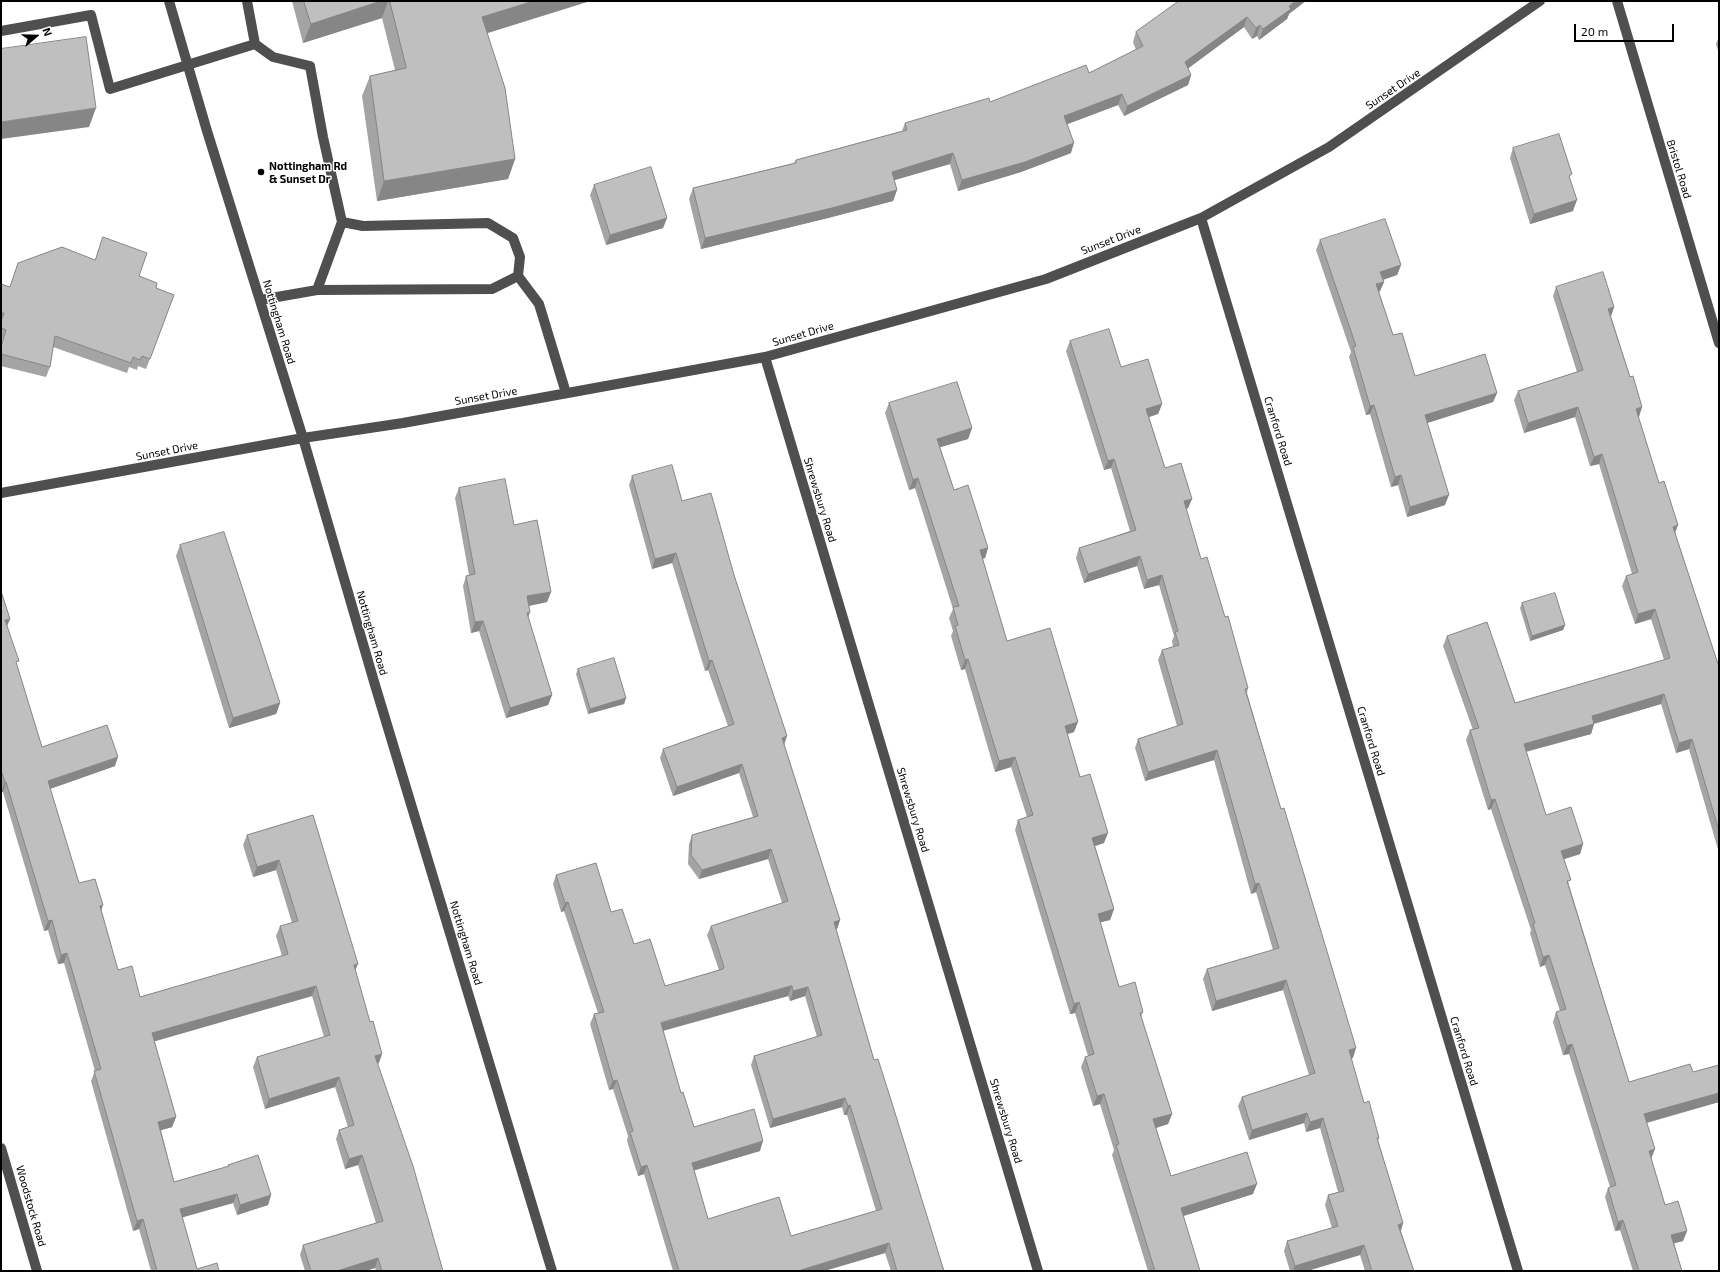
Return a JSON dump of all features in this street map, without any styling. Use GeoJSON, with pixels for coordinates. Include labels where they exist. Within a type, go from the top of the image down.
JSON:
{"type":"FeatureCollection","features":[{"type":"Feature","properties":{"kind":"street","name":"Nottingham Road"},"geometry":{"type":"LineString","coordinates":[[169,1],[303,438],[375,685],[552,1271]]}},
{"type":"Feature","properties":{"kind":"street"},"geometry":{"type":"LineString","coordinates":[[247,1],[255,44],[273,57],[310,66],[323,137],[342,222],[317,290]]}},
{"type":"Feature","properties":{"kind":"street","name":"Sunset Drive"},"geometry":{"type":"LineString","coordinates":[[1,493],[303,438],[403,423],[765,357],[1046,279],[1201,218],[1329,147],[1540,1]]}},
{"type":"Feature","properties":{"kind":"street","name":"Bristol Road"},"geometry":{"type":"LineString","coordinates":[[1616,1],[1719,343]]}},
{"type":"Feature","properties":{"kind":"street"},"geometry":{"type":"LineString","coordinates":[[1,31],[92,15],[110,89],[255,44]]}},
{"type":"Feature","properties":{"kind":"street","name":"Cranford Road"},"geometry":{"type":"LineString","coordinates":[[1201,218],[1518,1271]]}},
{"type":"Feature","properties":{"kind":"street"},"geometry":{"type":"LineString","coordinates":[[342,222],[363,226],[488,223],[513,238],[520,257],[518,276],[539,304],[566,393]]}},
{"type":"Feature","properties":{"kind":"street"},"geometry":{"type":"LineString","coordinates":[[260,300],[317,290],[492,289],[518,276]]}},
{"type":"Feature","properties":{"kind":"street","name":"Shrewsbury Road"},"geometry":{"type":"LineString","coordinates":[[765,357],[1038,1271]]}},
{"type":"Feature","properties":{"kind":"street","name":"Woodstock Road"},"geometry":{"type":"LineString","coordinates":[[1,1148],[37,1271]]}},
{"type":"Feature","properties":{"kind":"building"},"geometry":{"type":"Polygon","coordinates":[[[304,1],[381,1],[311,24],[304,1]]]}},
{"type":"Feature","properties":{"kind":"building"},"geometry":{"type":"Polygon","coordinates":[[[390,1],[534,1],[482,17],[505,88],[515,159],[384,181],[370,76],[406,68],[390,1]]]}},
{"type":"Feature","properties":{"kind":"building"},"geometry":{"type":"Polygon","coordinates":[[[1179,1],[1296,1],[1289,6],[1291,9],[1263,29],[1260,25],[1256,28],[1247,17],[1185,62],[1191,75],[1127,106],[1122,94],[1064,116],[1074,143],[1025,162],[962,180],[953,153],[892,172],[897,190],[832,208],[705,238],[693,188],[796,163],[796,160],[907,130],[905,123],[989,98],[990,102],[1086,65],[1089,73],[1143,46],[1136,32],[1179,1]]]}},
{"type":"Feature","properties":{"kind":"building"},"geometry":{"type":"Polygon","coordinates":[[[86,37],[96,108],[1,122],[1,49],[86,37]]]}},
{"type":"Feature","properties":{"kind":"building"},"geometry":{"type":"Polygon","coordinates":[[[1559,134],[1572,174],[1569,176],[1577,200],[1534,214],[1513,148],[1559,134]]]}},
{"type":"Feature","properties":{"kind":"building"},"geometry":{"type":"Polygon","coordinates":[[[651,167],[667,218],[610,235],[594,185],[651,167]]]}},
{"type":"Feature","properties":{"kind":"building"},"geometry":{"type":"Polygon","coordinates":[[[1385,219],[1401,265],[1380,272],[1384,282],[1376,284],[1393,335],[1402,333],[1415,376],[1485,354],[1497,393],[1425,415],[1449,495],[1410,507],[1401,475],[1395,477],[1374,405],[1370,406],[1353,347],[1356,346],[1320,240],[1385,219]]]}},
{"type":"Feature","properties":{"kind":"building"},"geometry":{"type":"Polygon","coordinates":[[[103,237],[147,253],[139,276],[157,283],[156,288],[174,295],[150,359],[142,356],[140,360],[133,357],[131,363],[55,336],[50,367],[1,354],[1,347],[6,330],[1,328],[1,321],[4,313],[1,313],[1,284],[10,287],[18,263],[62,247],[95,260],[103,237]]]}},
{"type":"Feature","properties":{"kind":"building"},"geometry":{"type":"Polygon","coordinates":[[[1603,272],[1614,307],[1608,309],[1630,377],[1633,376],[1642,407],[1636,409],[1659,483],[1664,481],[1678,525],[1673,527],[1719,667],[1719,831],[1692,739],[1679,743],[1664,694],[1592,716],[1594,724],[1524,744],[1546,815],[1571,807],[1583,844],[1561,851],[1571,880],[1567,881],[1629,1082],[1690,1064],[1693,1072],[1719,1065],[1719,1093],[1644,1114],[1655,1149],[1649,1151],[1665,1205],[1678,1201],[1687,1231],[1671,1235],[1682,1271],[1639,1271],[1623,1220],[1618,1222],[1608,1188],[1616,1185],[1572,1044],[1567,1046],[1556,1012],[1566,1009],[1549,955],[1543,957],[1533,924],[1535,923],[1495,799],[1491,800],[1470,730],[1479,728],[1447,636],[1487,622],[1515,703],[1670,658],[1655,609],[1638,614],[1626,576],[1638,572],[1602,454],[1594,457],[1578,407],[1528,423],[1518,391],[1583,370],[1556,287],[1603,272]]]}},
{"type":"Feature","properties":{"kind":"building"},"geometry":{"type":"Polygon","coordinates":[[[1109,329],[1121,367],[1148,359],[1162,404],[1146,409],[1165,468],[1181,463],[1192,499],[1184,501],[1201,559],[1207,557],[1225,617],[1228,616],[1248,688],[1245,689],[1281,809],[1284,808],[1356,1048],[1349,1050],[1364,1103],[1369,1101],[1379,1138],[1377,1138],[1403,1223],[1398,1225],[1414,1271],[1372,1271],[1364,1245],[1295,1266],[1287,1241],[1338,1226],[1328,1195],[1344,1191],[1323,1118],[1310,1122],[1307,1113],[1252,1130],[1242,1097],[1315,1073],[1286,980],[1216,1001],[1207,969],[1279,948],[1259,883],[1255,884],[1217,750],[1148,772],[1138,739],[1183,724],[1162,650],[1179,645],[1175,632],[1178,631],[1162,575],[1147,580],[1140,556],[1088,574],[1079,548],[1136,530],[1114,459],[1108,461],[1070,341],[1109,329]]]}},
{"type":"Feature","properties":{"kind":"building"},"geometry":{"type":"Polygon","coordinates":[[[957,382],[972,428],[937,439],[954,490],[968,485],[988,548],[980,550],[1007,641],[1050,628],[1078,722],[1065,726],[1080,777],[1090,774],[1108,833],[1092,838],[1114,909],[1098,914],[1119,987],[1135,982],[1143,1012],[1140,1013],[1172,1114],[1153,1119],[1171,1176],[1247,1152],[1257,1184],[1181,1208],[1200,1271],[1155,1271],[1116,1145],[1119,1144],[1104,1094],[1097,1096],[1085,1057],[1094,1054],[1079,1002],[1074,1004],[1018,820],[1033,815],[1015,757],[999,761],[968,659],[965,660],[955,626],[958,625],[953,607],[959,606],[918,478],[913,480],[889,403],[957,382]]]}},
{"type":"Feature","properties":{"kind":"building"},"geometry":{"type":"Polygon","coordinates":[[[672,465],[682,501],[711,493],[734,575],[787,736],[782,738],[840,920],[834,922],[874,1060],[878,1059],[944,1271],[897,1271],[889,1243],[801,1271],[679,1271],[647,1165],[641,1167],[630,1132],[633,1131],[617,1080],[613,1081],[594,1014],[604,1012],[568,902],[565,903],[556,875],[596,863],[611,912],[622,909],[634,944],[650,939],[665,986],[723,969],[724,967],[711,926],[788,901],[771,849],[702,870],[691,855],[692,835],[758,816],[742,764],[677,787],[663,749],[734,724],[712,660],[709,661],[676,553],[655,559],[632,476],[672,465]],[[792,986],[661,1023],[681,1093],[683,1092],[694,1127],[754,1109],[763,1141],[692,1163],[708,1219],[779,1197],[791,1236],[882,1209],[850,1105],[848,1106],[845,1098],[773,1119],[754,1056],[822,1035],[808,987],[793,991],[792,986]]]}},
{"type":"Feature","properties":{"kind":"building"},"geometry":{"type":"Polygon","coordinates":[[[505,479],[514,525],[537,520],[551,592],[527,596],[530,612],[527,613],[552,695],[510,708],[483,621],[475,622],[466,576],[475,574],[459,488],[505,479]]]}},
{"type":"Feature","properties":{"kind":"building"},"geometry":{"type":"Polygon","coordinates":[[[224,532],[280,703],[233,718],[180,545],[224,532]]]}},
{"type":"Feature","properties":{"kind":"building"},"geometry":{"type":"Polygon","coordinates":[[[1,591],[10,619],[5,620],[19,661],[16,662],[42,747],[107,725],[118,757],[48,781],[79,883],[95,879],[103,905],[100,906],[118,970],[132,966],[140,997],[288,954],[280,926],[298,921],[279,860],[257,867],[247,835],[313,815],[358,964],[354,965],[370,1022],[373,1021],[382,1054],[375,1056],[413,1166],[443,1271],[382,1271],[378,1258],[337,1271],[311,1271],[303,1245],[383,1221],[362,1155],[349,1159],[339,1130],[354,1125],[339,1077],[269,1099],[257,1057],[330,1035],[316,986],[152,1033],[176,1117],[158,1122],[174,1182],[229,1166],[228,1165],[258,1155],[271,1195],[240,1205],[237,1194],[180,1209],[197,1269],[217,1263],[219,1271],[157,1271],[143,1219],[137,1221],[94,1071],[101,1069],[67,953],[61,955],[52,920],[48,921],[6,782],[1,770],[1,591]]]}},
{"type":"Feature","properties":{"kind":"building"},"geometry":{"type":"Polygon","coordinates":[[[1555,593],[1565,625],[1532,636],[1522,603],[1555,593]]]}},
{"type":"Feature","properties":{"kind":"building"},"geometry":{"type":"Polygon","coordinates":[[[614,658],[626,698],[590,709],[578,669],[614,658]]]}},
{"type":"Feature","properties":{"kind":"place","name":"Nottingham Rd & Sunset Dr"},"geometry":{"type":"Point","coordinates":[261,172]}}]}
